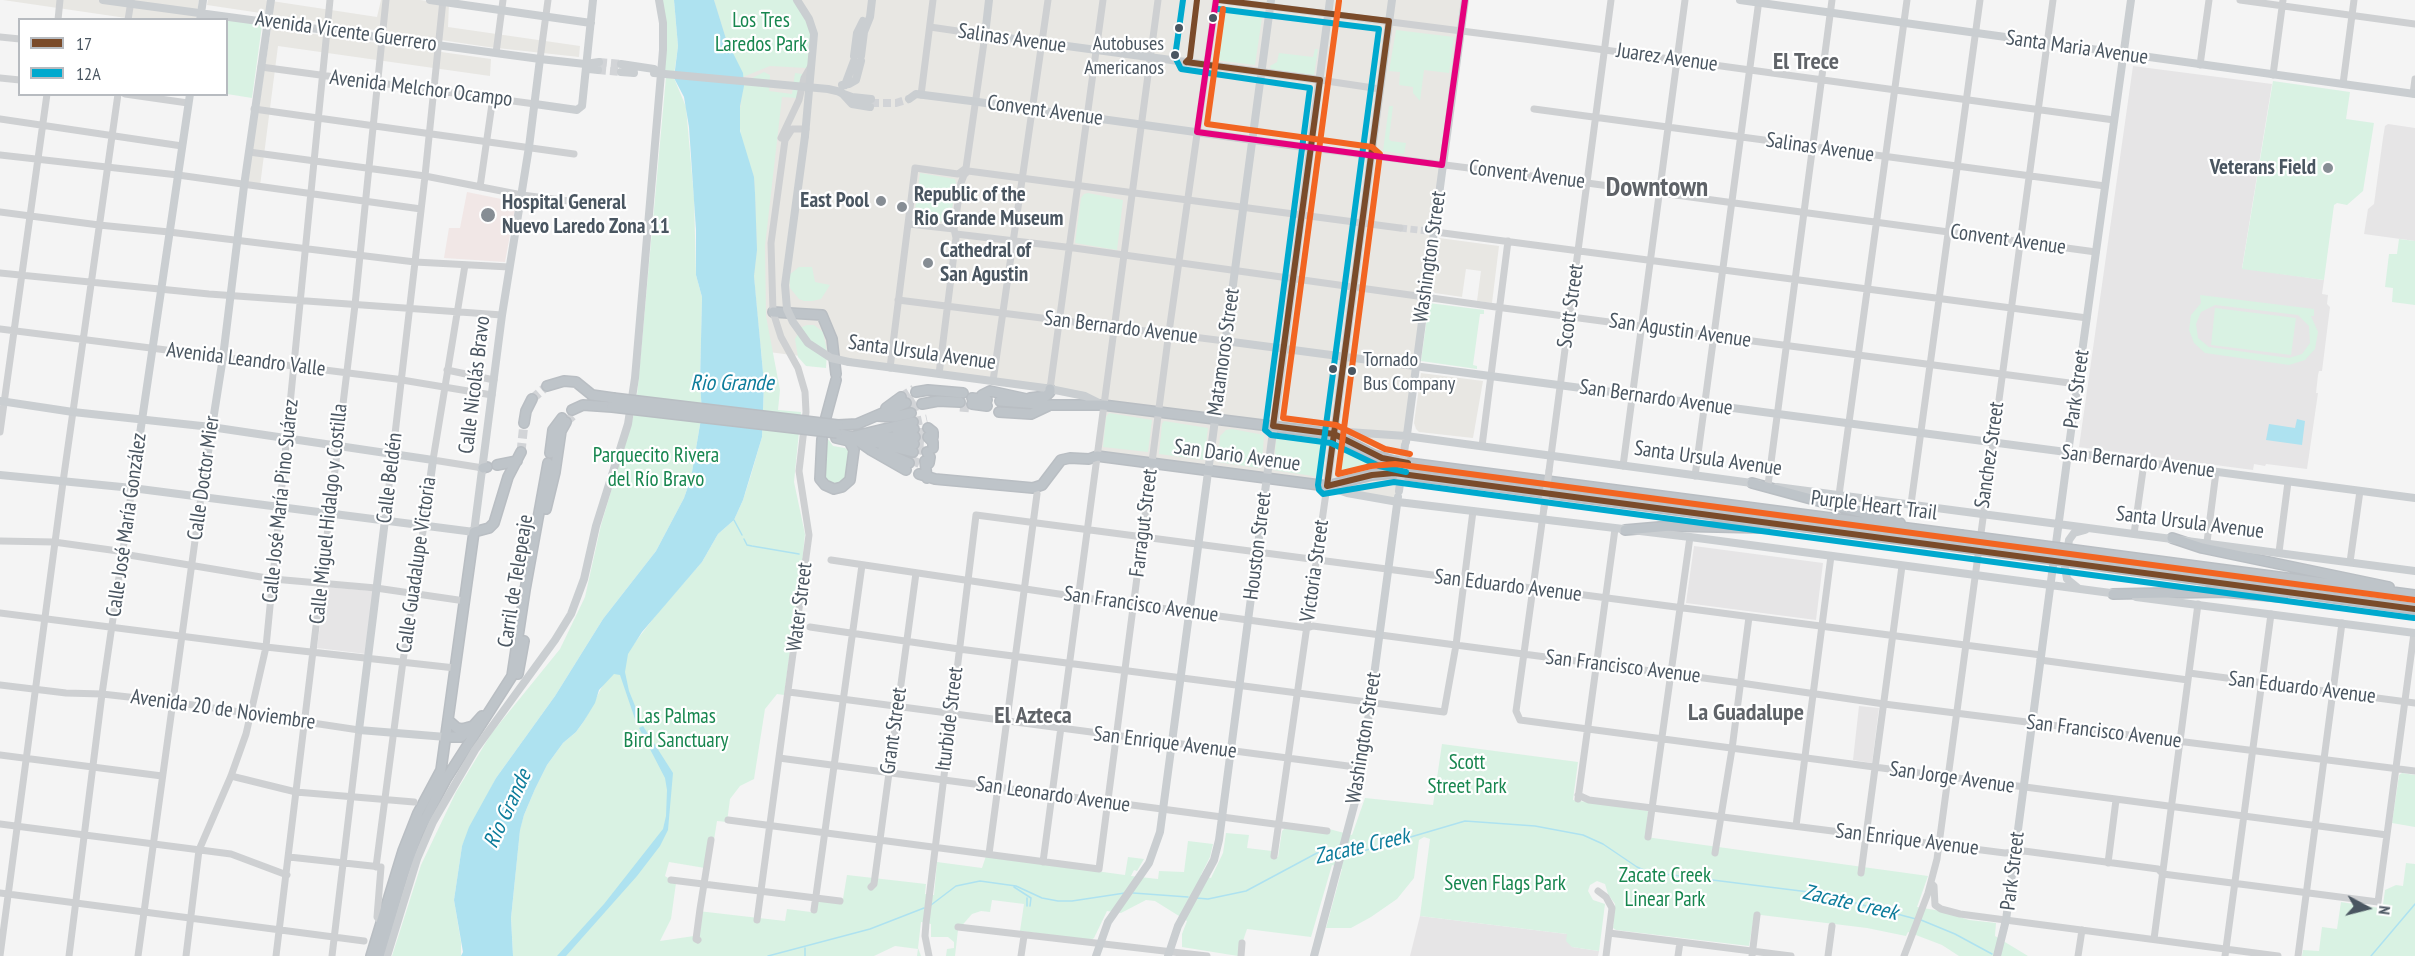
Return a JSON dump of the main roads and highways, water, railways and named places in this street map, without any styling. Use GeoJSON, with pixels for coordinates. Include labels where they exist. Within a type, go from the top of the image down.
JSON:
{"type":"FeatureCollection","features":[{"type":"Feature","properties":{"kind":"highway"},"geometry":{"type":"LineString","coordinates":[[773,312],[822,315],[832,339],[836,377],[826,417]]}},
{"type":"Feature","properties":{"kind":"highway"},"geometry":{"type":"LineString","coordinates":[[546,386],[564,381],[576,382],[592,395],[612,405],[837,432],[878,416],[893,415],[911,435]]}},
{"type":"Feature","properties":{"kind":"highway"},"geometry":{"type":"LineString","coordinates":[[1028,398],[1046,396],[1050,389]]}},
{"type":"Feature","properties":{"kind":"highway"},"geometry":{"type":"LineString","coordinates":[[926,441],[935,391],[961,400]]}},
{"type":"Feature","properties":{"kind":"highway"},"geometry":{"type":"LineString","coordinates":[[980,401],[990,391],[1028,398],[1050,405]]}},
{"type":"Feature","properties":{"kind":"highway"},"geometry":{"type":"LineString","coordinates":[[926,441],[939,393],[961,400]]}},
{"type":"Feature","properties":{"kind":"highway"},"geometry":{"type":"LineString","coordinates":[[524,423],[526,411],[532,399]]}},
{"type":"Feature","properties":{"kind":"highway"},"geometry":{"type":"LineString","coordinates":[[926,441],[938,405],[961,400]]}},
{"type":"Feature","properties":{"kind":"highway"},"geometry":{"type":"LineString","coordinates":[[574,412],[583,405],[612,405],[837,432],[853,437],[911,435]]}},
{"type":"Feature","properties":{"kind":"highway"},"geometry":{"type":"LineString","coordinates":[[878,416],[888,405],[911,435]]}},
{"type":"Feature","properties":{"kind":"highway"},"geometry":{"type":"LineString","coordinates":[[1000,405],[1050,405]]}},
{"type":"Feature","properties":{"kind":"highway","name":"Santa Ursula Avenue"},"geometry":{"type":"LineString","coordinates":[[1050,405],[1103,405],[1334,434]]}},
{"type":"Feature","properties":{"kind":"highway","name":"Carril de Telepeaje"},"geometry":{"type":"LineString","coordinates":[[474,733],[508,693],[521,667],[536,554],[555,472],[564,420],[554,425],[550,453]]}},
{"type":"Feature","properties":{"kind":"highway"},"geometry":{"type":"LineString","coordinates":[[822,439],[820,478],[825,485],[834,489],[844,486],[850,480],[854,450],[849,441],[837,432]]}},
{"type":"Feature","properties":{"kind":"highway","name":"Purple Heart Trail"},"geometry":{"type":"LineString","coordinates":[[1334,434],[1374,455],[1393,461],[2415,594]]}},
{"type":"Feature","properties":{"kind":"highway"},"geometry":{"type":"LineString","coordinates":[[853,437],[911,435]]}},
{"type":"Feature","properties":{"kind":"highway"},"geometry":{"type":"LineString","coordinates":[[853,437],[911,435]]}},
{"type":"Feature","properties":{"kind":"highway"},"geometry":{"type":"LineString","coordinates":[[853,437],[911,435]]}},
{"type":"Feature","properties":{"kind":"highway","name":"San Dario Avenue"},"geometry":{"type":"LineString","coordinates":[[926,441],[995,486],[1033,488],[1042,485],[1061,459],[1070,458],[1152,463],[1326,486]]}},
{"type":"Feature","properties":{"kind":"highway"},"geometry":{"type":"LineString","coordinates":[[474,532],[489,528],[495,523],[508,477],[519,456],[489,467]]}},
{"type":"Feature","properties":{"kind":"highway"},"geometry":{"type":"LineString","coordinates":[[379,956],[410,855],[431,807],[474,733],[512,676],[548,463]]}},
{"type":"Feature","properties":{"kind":"highway","name":"Purple Heart Trail"},"geometry":{"type":"LineString","coordinates":[[1326,486],[1372,475],[1394,473],[2415,609]]}},
{"type":"Feature","properties":{"kind":"highway"},"geometry":{"type":"LineString","coordinates":[[1752,483],[1925,530]]}},
{"type":"Feature","properties":{"kind":"highway"},"geometry":{"type":"LineString","coordinates":[[1620,529],[1704,526],[1825,530]]}},
{"type":"Feature","properties":{"kind":"highway","name":"Calle Nicolás Bravo"},"geometry":{"type":"LineString","coordinates":[[371,956],[411,830],[440,775],[474,532]]}},
{"type":"Feature","properties":{"kind":"highway"},"geometry":{"type":"LineString","coordinates":[[2172,538],[2202,548],[2415,594]]}},
{"type":"Feature","properties":{"kind":"highway"},"geometry":{"type":"LineString","coordinates":[[2114,594],[2223,591],[2356,601]]}},
{"type":"Feature","properties":{"kind":"highway"},"geometry":{"type":"LineString","coordinates":[[448,720],[474,733]]}},
{"type":"Feature","properties":{"kind":"highway"},"geometry":{"type":"LineString","coordinates":[[446,737],[461,737],[474,733]]}},
{"type":"Feature","properties":{"kind":"highway"},"geometry":{"type":"LineString","coordinates":[[431,807],[449,765],[449,756],[444,749]]}},
{"type":"Feature","properties":{"kind":"main road","name":"Avenida Vicente Guerrero"},"geometry":{"type":"LineString","coordinates":[[103,0],[131,2],[201,16],[228,18]]}},
{"type":"Feature","properties":{"kind":"main road"},"geometry":{"type":"LineString","coordinates":[[201,16],[203,0]]}},
{"type":"Feature","properties":{"kind":"main road","name":"Calle Doctor Mier"},"geometry":{"type":"LineString","coordinates":[[201,497],[223,357],[254,109],[272,0]]}},
{"type":"Feature","properties":{"kind":"main road"},"geometry":{"type":"LineString","coordinates":[[430,0],[590,23]]}},
{"type":"Feature","properties":{"kind":"main road"},"geometry":{"type":"LineString","coordinates":[[587,65],[592,0]]}},
{"type":"Feature","properties":{"kind":"main road"},"geometry":{"type":"LineString","coordinates":[[387,956],[417,859],[433,822],[475,750],[555,640],[571,614],[584,579],[596,526],[628,424],[636,370],[649,196],[664,43],[659,0]]}},
{"type":"Feature","properties":{"kind":"main road","name":"Santa Ursula Avenue"},"geometry":{"type":"LineString","coordinates":[[797,0],[813,27],[812,64],[785,285],[787,309],[807,343],[831,358],[1050,389],[1086,396],[1103,405]]}},
{"type":"Feature","properties":{"kind":"main road","name":"Salinas Avenue"},"geometry":{"type":"LineString","coordinates":[[989,0],[985,35],[1320,80]]}},
{"type":"Feature","properties":{"kind":"main road","name":"Houston Street"},"geometry":{"type":"LineString","coordinates":[[1168,954],[1182,918],[1217,852],[1330,0]]}},
{"type":"Feature","properties":{"kind":"main road","name":"Victoria Street"},"geometry":{"type":"LineString","coordinates":[[1326,486],[1392,0]]}},
{"type":"Feature","properties":{"kind":"main road","name":"Washington Street"},"geometry":{"type":"LineString","coordinates":[[1314,956],[1362,768],[1425,297],[1431,231],[1465,0]]}},
{"type":"Feature","properties":{"kind":"main road","name":"Santa Maria Avenue"},"geometry":{"type":"LineString","coordinates":[[1740,0],[2414,94]]}},
{"type":"Feature","properties":{"kind":"main road","name":"Park Street"},"geometry":{"type":"LineString","coordinates":[[1997,956],[2006,920],[2131,0]]}},
{"type":"Feature","properties":{"kind":"main road"},"geometry":{"type":"LineString","coordinates":[[654,71],[638,73],[621,68],[843,87],[856,80],[858,58],[870,16],[871,2]]}},
{"type":"Feature","properties":{"kind":"main road","name":"Matamoros Street"},"geometry":{"type":"LineString","coordinates":[[1096,956],[1114,912],[1139,877],[1156,847],[1164,810],[1270,4]]}},
{"type":"Feature","properties":{"kind":"main road","name":"Avenida Vicente Guerrero"},"geometry":{"type":"LineString","coordinates":[[228,18],[268,21],[598,66]]}},
{"type":"Feature","properties":{"kind":"main road","name":"Calle Nicolás Bravo"},"geometry":{"type":"LineString","coordinates":[[474,532],[489,467],[492,395],[502,315],[522,195],[540,59]]}},
{"type":"Feature","properties":{"kind":"main road","name":"Avenida Melchor Ocampo"},"geometry":{"type":"LineString","coordinates":[[535,104],[580,108],[584,101],[587,65]]}},
{"type":"Feature","properties":{"kind":"main road"},"geometry":{"type":"LineString","coordinates":[[843,87],[852,100],[871,101]]}},
{"type":"Feature","properties":{"kind":"main road","name":"Convent Avenue"},"geometry":{"type":"LineString","coordinates":[[916,96],[1031,109],[1311,148]]}},
{"type":"Feature","properties":{"kind":"main road","name":"Calle José María González"},"geometry":{"type":"LineString","coordinates":[[132,488],[189,99]]}},
{"type":"Feature","properties":{"kind":"main road","name":"San Bernardo Avenue"},"geometry":{"type":"LineString","coordinates":[[1225,340],[2415,498]]}},
{"type":"Feature","properties":{"kind":"main road"},"geometry":{"type":"LineString","coordinates":[[2,401],[72,412],[211,427]]}},
{"type":"Feature","properties":{"kind":"main road","name":"Calle Guadalupe Victoria"},"geometry":{"type":"LineString","coordinates":[[211,427],[433,460],[424,525]]}},
{"type":"Feature","properties":{"kind":"main road","name":"Santa Ursula Avenue"},"geometry":{"type":"LineString","coordinates":[[1334,434],[1348,432],[1406,441],[1482,446],[2415,571]]}},
{"type":"Feature","properties":{"kind":"main road"},"geometry":{"type":"LineString","coordinates":[[0,475],[132,488],[474,532]]}},
{"type":"Feature","properties":{"kind":"main road","name":"San Dario Avenue"},"geometry":{"type":"LineString","coordinates":[[1326,486],[1398,502],[1690,537],[2414,633]]}},
{"type":"Feature","properties":{"kind":"main road","name":"Calle Beldén"},"geometry":{"type":"LineString","coordinates":[[359,730],[385,520]]}},
{"type":"Feature","properties":{"kind":"main road"},"geometry":{"type":"LineString","coordinates":[[2081,590],[2067,579],[2065,567],[2069,540],[2074,533],[2088,528]]}},
{"type":"Feature","properties":{"kind":"main road","name":"Avenida 20 de Noviembre"},"geometry":{"type":"LineString","coordinates":[[359,730],[446,737]]}},
{"type":"Feature","properties":{"kind":"water","name":"Rio Grande"},"geometry":{"type":"Polygon","coordinates":[[[674,0],[714,0],[726,39],[743,73],[740,131],[754,177],[757,250],[754,276],[764,383],[762,437],[743,500],[734,520],[718,534],[702,562],[642,632],[628,654],[625,672],[629,691],[642,723],[637,725],[620,675],[614,674],[599,690],[595,703],[576,732],[563,743],[547,765],[535,789],[520,830],[511,918],[513,956],[461,956],[463,952],[454,900],[462,846],[469,827],[496,778],[555,696],[603,619],[656,551],[684,498],[691,478],[702,413],[700,382],[702,297],[696,275],[696,230],[689,127],[684,97],[674,78],[678,46],[674,0]]]}},
{"type":"Feature","properties":{"kind":"water"},"geometry":{"type":"Polygon","coordinates":[[[2297,419],[2305,421],[2302,445],[2266,440],[2269,424],[2295,428],[2297,419]]]}},
{"type":"Feature","properties":{"kind":"water"},"geometry":{"type":"Polygon","coordinates":[[[643,726],[673,773],[668,830],[660,846],[637,876],[566,956],[557,956],[604,904],[663,829],[666,816],[665,778],[639,728],[643,726]]]}},
{"type":"Feature","properties":{"kind":"waterway"},"geometry":{"type":"LineString","coordinates":[[734,520],[742,535]]}},
{"type":"Feature","properties":{"kind":"waterway"},"geometry":{"type":"LineString","coordinates":[[744,539],[747,545],[799,554]]}},
{"type":"Feature","properties":{"kind":"waterway","name":"Zacate Creek"},"geometry":{"type":"LineString","coordinates":[[1344,852],[1363,851],[1465,821],[1535,826],[1583,835],[1603,844],[1648,872],[1817,893],[1916,919]]}},
{"type":"Feature","properties":{"kind":"waterway","name":"Zacate Creek"},"geometry":{"type":"LineString","coordinates":[[1196,898],[1208,899],[1246,891],[1317,853],[1339,851]]}},
{"type":"Feature","properties":{"kind":"waterway","name":"Zacate Creek"},"geometry":{"type":"LineString","coordinates":[[931,905],[956,886],[980,881],[1016,886],[1042,898],[1058,901],[1125,893]]}},
{"type":"Feature","properties":{"kind":"waterway","name":"Zacate Creek"},"geometry":{"type":"LineString","coordinates":[[1014,887],[1031,898],[1030,906]]}},
{"type":"Feature","properties":{"kind":"waterway","name":"Zacate Creek"},"geometry":{"type":"LineString","coordinates":[[1133,893],[1188,897]]}},
{"type":"Feature","properties":{"kind":"waterway"},"geometry":{"type":"LineString","coordinates":[[1027,898],[1027,906]]}},
{"type":"Feature","properties":{"kind":"waterway","name":"Zacate Creek"},"geometry":{"type":"LineString","coordinates":[[2371,956],[2415,904]]}},
{"type":"Feature","properties":{"kind":"waterway","name":"Zacate Creek"},"geometry":{"type":"LineString","coordinates":[[768,956],[870,929],[924,908]]}},
{"type":"Feature","properties":{"kind":"waterway","name":"Zacate Creek"},"geometry":{"type":"LineString","coordinates":[[1921,920],[1955,934],[1992,954]]}},
{"type":"Feature","properties":{"kind":"waterway"},"geometry":{"type":"LineString","coordinates":[[805,948],[805,956]]}},
{"type":"Feature","properties":{"kind":"tunnel"},"geometry":{"type":"LineString","coordinates":[[599,62],[621,64]]}},
{"type":"Feature","properties":{"kind":"tunnel"},"geometry":{"type":"LineString","coordinates":[[598,70],[621,72]]}},
{"type":"Feature","properties":{"kind":"tunnel"},"geometry":{"type":"LineString","coordinates":[[871,103],[896,103],[909,99]]}},
{"type":"Feature","properties":{"kind":"tunnel"},"geometry":{"type":"LineString","coordinates":[[1400,228],[1428,231]]}},
{"type":"Feature","properties":{"kind":"tunnel"},"geometry":{"type":"LineString","coordinates":[[532,399],[547,386]]}},
{"type":"Feature","properties":{"kind":"tunnel"},"geometry":{"type":"LineString","coordinates":[[901,397],[914,389]]}},
{"type":"Feature","properties":{"kind":"tunnel"},"geometry":{"type":"LineString","coordinates":[[906,403],[918,396]]}},
{"type":"Feature","properties":{"kind":"tunnel"},"geometry":{"type":"LineString","coordinates":[[909,409],[922,404]]}},
{"type":"Feature","properties":{"kind":"tunnel"},"geometry":{"type":"LineString","coordinates":[[960,407],[971,408]]}},
{"type":"Feature","properties":{"kind":"tunnel"},"geometry":{"type":"LineString","coordinates":[[566,422],[576,413]]}},
{"type":"Feature","properties":{"kind":"tunnel"},"geometry":{"type":"LineString","coordinates":[[913,422],[927,419]]}},
{"type":"Feature","properties":{"kind":"tunnel"},"geometry":{"type":"LineString","coordinates":[[521,452],[524,423]]}},
{"type":"Feature","properties":{"kind":"tunnel"},"geometry":{"type":"LineString","coordinates":[[915,433],[928,432]]}},
{"type":"Feature","properties":{"kind":"tunnel"},"geometry":{"type":"LineString","coordinates":[[915,441],[928,442]]}},
{"type":"Feature","properties":{"kind":"tunnel"},"geometry":{"type":"LineString","coordinates":[[914,448],[927,452]]}},
{"type":"Feature","properties":{"kind":"tunnel"},"geometry":{"type":"LineString","coordinates":[[911,460],[923,465]]}},
{"type":"Feature","properties":{"kind":"place","name":"Autobuses Americanos"},"geometry":{"type":"Point","coordinates":[1175,55]}},
{"type":"Feature","properties":{"kind":"place","name":"Veterans Field"},"geometry":{"type":"Point","coordinates":[2328,168]}},
{"type":"Feature","properties":{"kind":"place","name":"East Pool"},"geometry":{"type":"Point","coordinates":[881,201]}},
{"type":"Feature","properties":{"kind":"place","name":"Republic of the Rio Grande Museum"},"geometry":{"type":"Point","coordinates":[902,207]}},
{"type":"Feature","properties":{"kind":"place","name":"Hospital General Nuevo Laredo Zona 11"},"geometry":{"type":"Point","coordinates":[488,215]}},
{"type":"Feature","properties":{"kind":"place","name":"Cathedral of San Agustin"},"geometry":{"type":"Point","coordinates":[928,263]}},
{"type":"Feature","properties":{"kind":"place","name":"Tornado Bus Company"},"geometry":{"type":"Point","coordinates":[1352,371]}},
{"type":"Feature","properties":{"kind":"district","name":"El Trece"},"geometry":{"type":"Point","coordinates":[1806,62]}},
{"type":"Feature","properties":{"kind":"district","name":"Downtown"},"geometry":{"type":"Point","coordinates":[1657,188]}},
{"type":"Feature","properties":{"kind":"district","name":"La Guadalupe"},"geometry":{"type":"Point","coordinates":[1746,713]}},
{"type":"Feature","properties":{"kind":"district","name":"El Azteca"},"geometry":{"type":"Point","coordinates":[1033,716]}},
{"type":"Feature","properties":{"kind":"park label","name":"Los Tres Laredos Park"},"geometry":{"type":"Point","coordinates":[761,33]}},
{"type":"Feature","properties":{"kind":"park label","name":"Parquecito Rivera del Río Bravo"},"geometry":{"type":"Point","coordinates":[656,468]}},
{"type":"Feature","properties":{"kind":"park label","name":"Las Palmas Bird Sanctuary"},"geometry":{"type":"Point","coordinates":[676,729]}},
{"type":"Feature","properties":{"kind":"park label","name":"Scott Street Park"},"geometry":{"type":"Point","coordinates":[1467,775]}},
{"type":"Feature","properties":{"kind":"park label","name":"Seven Flags Park"},"geometry":{"type":"Point","coordinates":[1505,884]}},
{"type":"Feature","properties":{"kind":"park label","name":"Zacate Creek Linear Park"},"geometry":{"type":"Point","coordinates":[1665,888]}}]}
